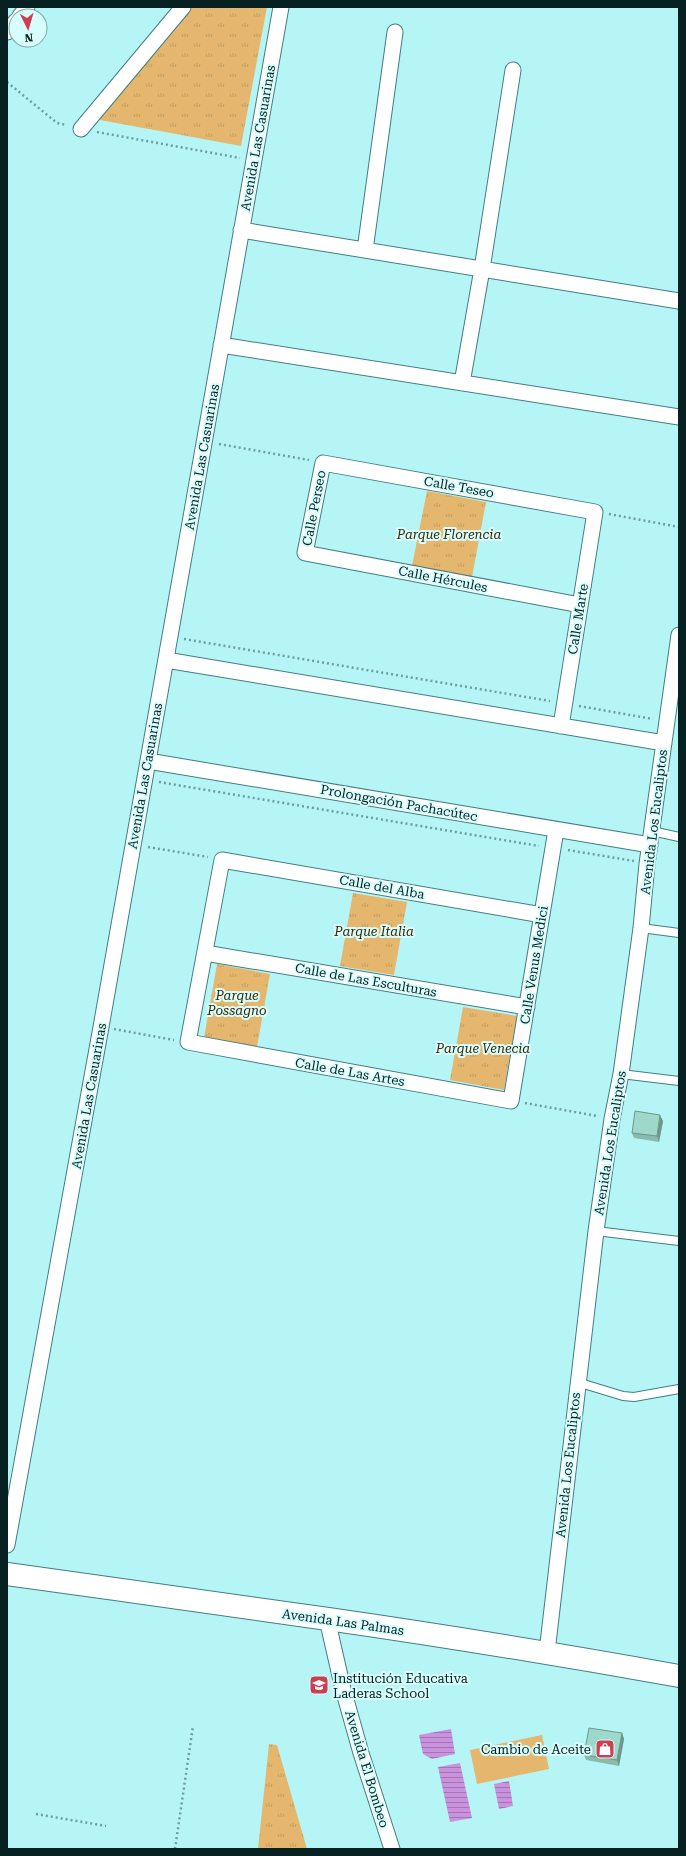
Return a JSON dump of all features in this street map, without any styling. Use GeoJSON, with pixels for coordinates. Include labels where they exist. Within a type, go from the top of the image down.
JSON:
{"type":"FeatureCollection","features":[{"type":"Feature","properties":{"kind":"main road","name":"Avenida Las Palmas"},"geometry":{"type":"LineString","coordinates":[[7,1574],[327,1618],[547,1652],[679,1676]]}},
{"type":"Feature","properties":{"kind":"street"},"geometry":{"type":"LineString","coordinates":[[81,129],[183,7]]}},
{"type":"Feature","properties":{"kind":"street","name":"Avenida Las Casuarinas"},"geometry":{"type":"LineString","coordinates":[[7,1545],[101,1027],[281,7]]}},
{"type":"Feature","properties":{"kind":"street"},"geometry":{"type":"LineString","coordinates":[[365,250],[395,32]]}},
{"type":"Feature","properties":{"kind":"street"},"geometry":{"type":"LineString","coordinates":[[462,383],[482,269],[512,70]]}},
{"type":"Feature","properties":{"kind":"street"},"geometry":{"type":"LineString","coordinates":[[241,230],[679,301]]}},
{"type":"Feature","properties":{"kind":"street"},"geometry":{"type":"LineString","coordinates":[[221,345],[679,417]]}},
{"type":"Feature","properties":{"kind":"street","name":"Calle Teseo"},"geometry":{"type":"LineString","coordinates":[[323,463],[595,512]]}},
{"type":"Feature","properties":{"kind":"street","name":"Calle Perseo"},"geometry":{"type":"LineString","coordinates":[[305,553],[323,463]]}},
{"type":"Feature","properties":{"kind":"street","name":"Calle Marte"},"geometry":{"type":"LineString","coordinates":[[561,726],[595,512]]}},
{"type":"Feature","properties":{"kind":"street","name":"Calle Hércules"},"geometry":{"type":"LineString","coordinates":[[305,553],[580,605]]}},
{"type":"Feature","properties":{"kind":"street","name":"Avenida Los Eucaliptos"},"geometry":{"type":"LineString","coordinates":[[547,1652],[577,1382],[596,1231],[612,1119],[621,1074],[641,928],[647,864],[679,635]]}},
{"type":"Feature","properties":{"kind":"street"},"geometry":{"type":"LineString","coordinates":[[166,660],[664,743]]}},
{"type":"Feature","properties":{"kind":"street","name":"Prolongación Pachacútec"},"geometry":{"type":"LineString","coordinates":[[148,761],[556,830],[651,838]]}},
{"type":"Feature","properties":{"kind":"street","name":"Calle Venus Medici"},"geometry":{"type":"LineString","coordinates":[[511,1101],[556,830]]}},
{"type":"Feature","properties":{"kind":"street"},"geometry":{"type":"LineString","coordinates":[[188,1042],[222,860]]}},
{"type":"Feature","properties":{"kind":"street","name":"Calle del Alba"},"geometry":{"type":"LineString","coordinates":[[222,860],[542,915]]}},
{"type":"Feature","properties":{"kind":"street","name":"Calle de Las Esculturas"},"geometry":{"type":"LineString","coordinates":[[205,953],[527,1007]]}},
{"type":"Feature","properties":{"kind":"street","name":"Calle de Las Artes"},"geometry":{"type":"LineString","coordinates":[[188,1042],[511,1101]]}},
{"type":"Feature","properties":{"kind":"street","name":"Avenida El Bombeo"},"geometry":{"type":"LineString","coordinates":[[327,1618],[343,1689],[361,1753],[392,1849]]}},
{"type":"Feature","properties":{"kind":"lane"},"geometry":{"type":"LineString","coordinates":[[651,838],[679,837]]}},
{"type":"Feature","properties":{"kind":"lane"},"geometry":{"type":"LineString","coordinates":[[641,928],[679,933]]}},
{"type":"Feature","properties":{"kind":"lane"},"geometry":{"type":"LineString","coordinates":[[621,1074],[679,1081]]}},
{"type":"Feature","properties":{"kind":"lane"},"geometry":{"type":"LineString","coordinates":[[596,1231],[679,1241]]}},
{"type":"Feature","properties":{"kind":"lane"},"geometry":{"type":"LineString","coordinates":[[577,1382],[623,1396],[634,1397],[679,1389]]}},
{"type":"Feature","properties":{"kind":"path"},"geometry":{"type":"LineString","coordinates":[[7,82],[57,123],[81,129],[254,161]]}},
{"type":"Feature","properties":{"kind":"path"},"geometry":{"type":"LineString","coordinates":[[204,442],[323,463]]}},
{"type":"Feature","properties":{"kind":"path"},"geometry":{"type":"LineString","coordinates":[[595,512],[679,527]]}},
{"type":"Feature","properties":{"kind":"path"},"geometry":{"type":"LineString","coordinates":[[170,636],[667,721]]}},
{"type":"Feature","properties":{"kind":"path"},"geometry":{"type":"LineString","coordinates":[[145,779],[647,864]]}},
{"type":"Feature","properties":{"kind":"path"},"geometry":{"type":"LineString","coordinates":[[133,844],[222,860]]}},
{"type":"Feature","properties":{"kind":"path"},"geometry":{"type":"LineString","coordinates":[[101,1027],[188,1042]]}},
{"type":"Feature","properties":{"kind":"path"},"geometry":{"type":"LineString","coordinates":[[511,1101],[612,1119]]}},
{"type":"Feature","properties":{"kind":"path"},"geometry":{"type":"LineString","coordinates":[[175,1849],[193,1726]]}},
{"type":"Feature","properties":{"kind":"path"},"geometry":{"type":"LineString","coordinates":[[36,1814],[106,1826]]}},
{"type":"Feature","properties":{"kind":"green space"},"geometry":{"type":"Polygon","coordinates":[[[191,7],[267,7],[241,146],[100,120],[102,115],[191,7]]]}},
{"type":"Feature","properties":{"kind":"green space","name":"Parque Florencia"},"geometry":{"type":"Polygon","coordinates":[[[427,491],[486,502],[472,577],[412,566],[427,491]]]}},
{"type":"Feature","properties":{"kind":"green space","name":"Parque Italia"},"geometry":{"type":"Polygon","coordinates":[[[353,893],[407,902],[394,975],[340,966],[353,893]]]}},
{"type":"Feature","properties":{"kind":"green space","name":"Parque Possagno"},"geometry":{"type":"Polygon","coordinates":[[[217,964],[270,974],[257,1047],[204,1038],[217,964]]]}},
{"type":"Feature","properties":{"kind":"green space","name":"Parque Venecia"},"geometry":{"type":"Polygon","coordinates":[[[463,1007],[517,1016],[504,1090],[450,1080],[463,1007]]]}},
{"type":"Feature","properties":{"kind":"green space"},"geometry":{"type":"Polygon","coordinates":[[[542,1735],[549,1769],[477,1784],[470,1750],[542,1735]]]}},
{"type":"Feature","properties":{"kind":"green space"},"geometry":{"type":"Polygon","coordinates":[[[269,1744],[277,1745],[307,1849],[258,1849],[269,1744]]]}},
{"type":"Feature","properties":{"kind":"shaded area"},"geometry":{"type":"Polygon","coordinates":[[[451,1729],[455,1754],[432,1759],[423,1754],[419,1735],[451,1729]]]}},
{"type":"Feature","properties":{"kind":"shaded area"},"geometry":{"type":"Polygon","coordinates":[[[460,1763],[472,1818],[450,1822],[438,1767],[460,1763]]]}},
{"type":"Feature","properties":{"kind":"shaded area"},"geometry":{"type":"Polygon","coordinates":[[[509,1781],[513,1806],[499,1809],[494,1784],[509,1781]]]}},
{"type":"Feature","properties":{"kind":"building"},"geometry":{"type":"Polygon","coordinates":[[[635,1111],[660,1115],[657,1136],[632,1133],[635,1111]]]}},
{"type":"Feature","properties":{"kind":"building","name":"Cambio de Aceite"},"geometry":{"type":"Polygon","coordinates":[[[589,1728],[622,1733],[617,1760],[584,1755],[589,1728]]]}},
{"type":"Feature","properties":{"kind":"place","name":"Institución Educativa Laderas School"},"geometry":{"type":"Point","coordinates":[319,1685]}},
{"type":"Feature","properties":{"kind":"place","name":"Cambio de Aceite"},"geometry":{"type":"Point","coordinates":[605,1749]}}]}
